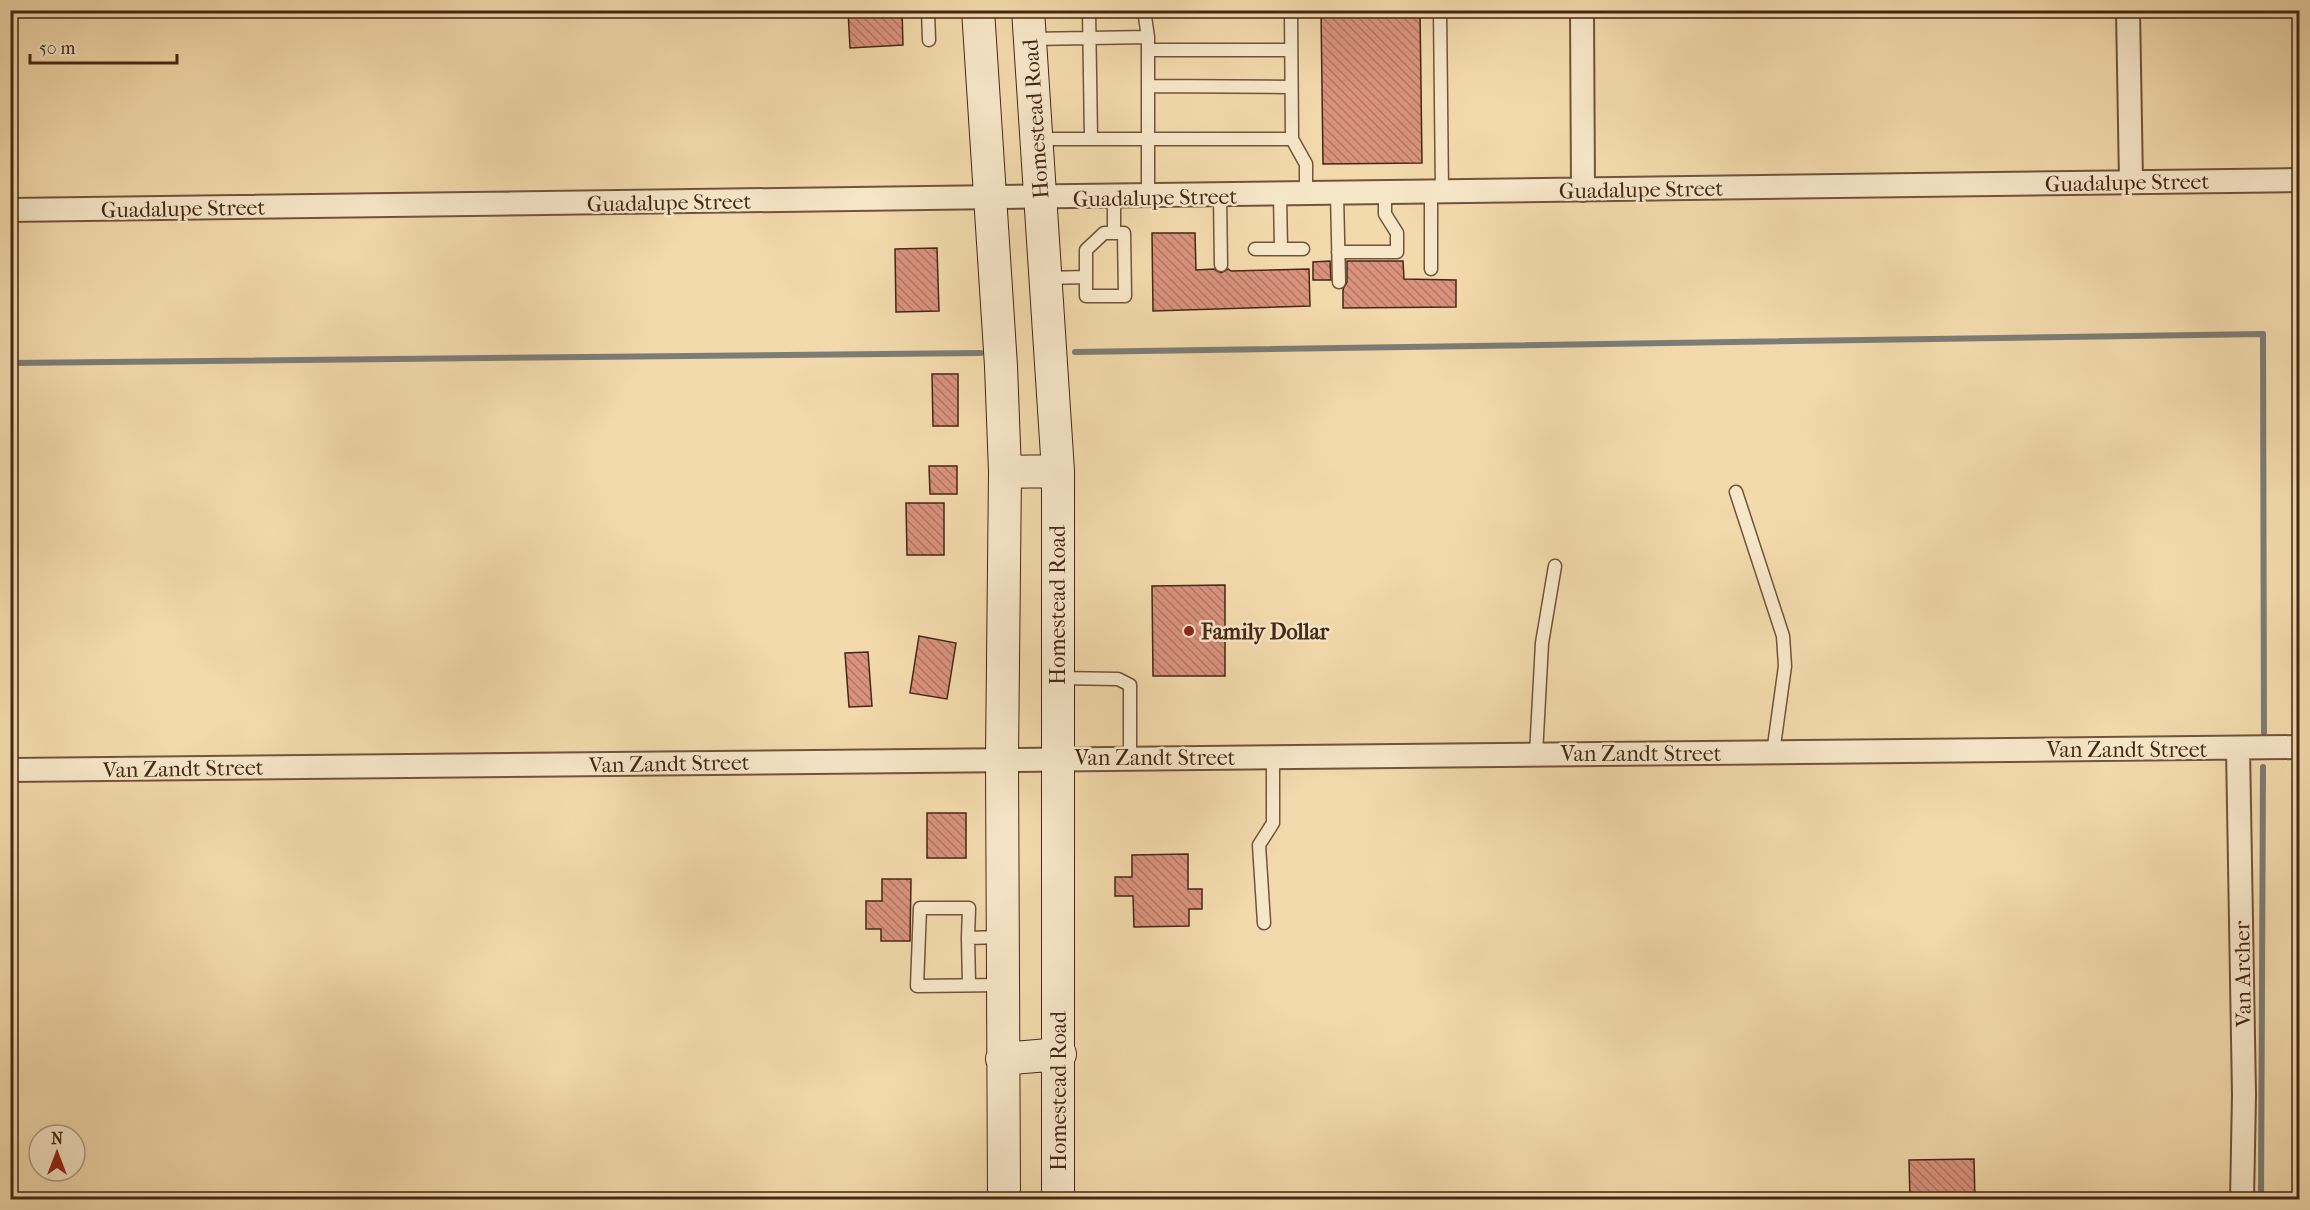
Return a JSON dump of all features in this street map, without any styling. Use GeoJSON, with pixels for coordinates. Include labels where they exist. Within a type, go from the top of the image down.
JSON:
{"type":"FeatureCollection","features":[{"type":"Feature","properties":{"kind":"main road"},"geometry":{"type":"LineString","coordinates":[[978,10],[1005,472],[1002,758],[1004,1200]]}},
{"type":"Feature","properties":{"kind":"main road","name":"Homestead Road"},"geometry":{"type":"LineString","coordinates":[[1029,25],[1058,471],[1058,1200]]}},
{"type":"Feature","properties":{"kind":"main road"},"geometry":{"type":"LineString","coordinates":[[1005,472],[1058,471]]}},
{"type":"Feature","properties":{"kind":"main road"},"geometry":{"type":"LineString","coordinates":[[1002,1059],[1059,1054]]}},
{"type":"Feature","properties":{"kind":"street"},"geometry":{"type":"LineString","coordinates":[[1582,10],[1584,190]]}},
{"type":"Feature","properties":{"kind":"street"},"geometry":{"type":"LineString","coordinates":[[2128,10],[2131,182]]}},
{"type":"Feature","properties":{"kind":"street","name":"Guadalupe Street"},"geometry":{"type":"LineString","coordinates":[[10,210],[1220,196],[2300,180]]}},
{"type":"Feature","properties":{"kind":"street","name":"Van Zandt Street"},"geometry":{"type":"LineString","coordinates":[[10,770],[1002,758],[2300,747]]}},
{"type":"Feature","properties":{"kind":"street","name":"Van Archer"},"geometry":{"type":"LineString","coordinates":[[2238,748],[2244,1095],[2242,1200]]}},
{"type":"Feature","properties":{"kind":"lane"},"geometry":{"type":"LineString","coordinates":[[928,10],[929,40]]}},
{"type":"Feature","properties":{"kind":"lane"},"geometry":{"type":"LineString","coordinates":[[1089,10],[1091,139]]}},
{"type":"Feature","properties":{"kind":"lane"},"geometry":{"type":"LineString","coordinates":[[1144,10],[1148,43],[1148,196]]}},
{"type":"Feature","properties":{"kind":"lane"},"geometry":{"type":"LineString","coordinates":[[1291,10],[1292,139],[1306,164],[1306,194]]}},
{"type":"Feature","properties":{"kind":"lane"},"geometry":{"type":"LineString","coordinates":[[1431,269],[1436,192],[1440,10]]}},
{"type":"Feature","properties":{"kind":"lane"},"geometry":{"type":"LineString","coordinates":[[1029,25],[1089,38],[1291,50]]}},
{"type":"Feature","properties":{"kind":"lane"},"geometry":{"type":"LineString","coordinates":[[1148,86],[1291,87]]}},
{"type":"Feature","properties":{"kind":"lane"},"geometry":{"type":"LineString","coordinates":[[1037,139],[1292,139]]}},
{"type":"Feature","properties":{"kind":"lane"},"geometry":{"type":"LineString","coordinates":[[1338,252],[1397,252],[1397,234],[1385,214],[1385,193]]}},
{"type":"Feature","properties":{"kind":"lane"},"geometry":{"type":"LineString","coordinates":[[1337,194],[1339,282]]}},
{"type":"Feature","properties":{"kind":"lane"},"geometry":{"type":"LineString","coordinates":[[1281,195],[1281,249]]}},
{"type":"Feature","properties":{"kind":"lane"},"geometry":{"type":"LineString","coordinates":[[1220,196],[1221,265]]}},
{"type":"Feature","properties":{"kind":"lane"},"geometry":{"type":"LineString","coordinates":[[1114,197],[1114,233]]}},
{"type":"Feature","properties":{"kind":"lane"},"geometry":{"type":"LineString","coordinates":[[1104,233],[1124,233],[1125,296],[1086,296],[1086,277],[1086,249],[1104,233]]}},
{"type":"Feature","properties":{"kind":"lane"},"geometry":{"type":"LineString","coordinates":[[1255,249],[1303,249]]}},
{"type":"Feature","properties":{"kind":"lane"},"geometry":{"type":"LineString","coordinates":[[1047,278],[1086,277]]}},
{"type":"Feature","properties":{"kind":"lane"},"geometry":{"type":"LineString","coordinates":[[1736,492],[1783,636],[1785,666],[1773,753]]}},
{"type":"Feature","properties":{"kind":"lane"},"geometry":{"type":"LineString","coordinates":[[1536,754],[1542,643],[1555,566]]}},
{"type":"Feature","properties":{"kind":"lane"},"geometry":{"type":"LineString","coordinates":[[1057,678],[1118,679],[1130,685],[1130,757]]}},
{"type":"Feature","properties":{"kind":"lane"},"geometry":{"type":"LineString","coordinates":[[1264,923],[1259,845],[1273,823],[1273,756]]}},
{"type":"Feature","properties":{"kind":"lane"},"geometry":{"type":"LineString","coordinates":[[969,985],[969,908],[920,908],[916,986],[1002,985]]}},
{"type":"Feature","properties":{"kind":"lane"},"geometry":{"type":"LineString","coordinates":[[968,938],[1002,937]]}},
{"type":"Feature","properties":{"kind":"building"},"geometry":{"type":"Polygon","coordinates":[[[848,10],[902,10],[903,45],[850,48],[848,10]]]}},
{"type":"Feature","properties":{"kind":"building"},"geometry":{"type":"Polygon","coordinates":[[[1321,10],[1420,10],[1422,163],[1323,164],[1321,10]]]}},
{"type":"Feature","properties":{"kind":"building"},"geometry":{"type":"Polygon","coordinates":[[[1152,233],[1195,233],[1196,270],[1214,269],[1221,273],[1228,269],[1231,271],[1309,269],[1310,306],[1153,311],[1152,233]]]}},
{"type":"Feature","properties":{"kind":"building"},"geometry":{"type":"Polygon","coordinates":[[[937,248],[939,311],[896,312],[895,249],[937,248]]]}},
{"type":"Feature","properties":{"kind":"building"},"geometry":{"type":"Polygon","coordinates":[[[1330,261],[1331,280],[1313,280],[1313,262],[1330,261]]]}},
{"type":"Feature","properties":{"kind":"building"},"geometry":{"type":"Polygon","coordinates":[[[1347,261],[1403,261],[1404,279],[1456,280],[1456,307],[1343,308],[1347,261]]]}},
{"type":"Feature","properties":{"kind":"building"},"geometry":{"type":"Polygon","coordinates":[[[932,374],[958,374],[958,426],[933,426],[932,374]]]}},
{"type":"Feature","properties":{"kind":"building"},"geometry":{"type":"Polygon","coordinates":[[[929,466],[957,466],[957,494],[930,494],[929,466]]]}},
{"type":"Feature","properties":{"kind":"building"},"geometry":{"type":"Polygon","coordinates":[[[906,503],[944,503],[944,555],[907,555],[906,503]]]}},
{"type":"Feature","properties":{"kind":"building","name":"Family Dollar"},"geometry":{"type":"Polygon","coordinates":[[[1225,585],[1225,676],[1153,676],[1152,586],[1225,585]]]}},
{"type":"Feature","properties":{"kind":"building"},"geometry":{"type":"Polygon","coordinates":[[[919,636],[956,643],[947,699],[910,693],[919,636]]]}},
{"type":"Feature","properties":{"kind":"building"},"geometry":{"type":"Polygon","coordinates":[[[868,652],[872,706],[849,707],[845,653],[868,652]]]}},
{"type":"Feature","properties":{"kind":"building"},"geometry":{"type":"Polygon","coordinates":[[[927,813],[966,813],[966,858],[927,858],[927,813]]]}},
{"type":"Feature","properties":{"kind":"building"},"geometry":{"type":"Polygon","coordinates":[[[1188,854],[1188,889],[1202,889],[1202,909],[1189,909],[1189,926],[1134,927],[1133,896],[1115,896],[1115,877],[1132,877],[1132,855],[1188,854]]]}},
{"type":"Feature","properties":{"kind":"building"},"geometry":{"type":"Polygon","coordinates":[[[882,879],[911,879],[910,941],[881,941],[881,929],[866,929],[866,901],[882,901],[882,879]]]}},
{"type":"Feature","properties":{"kind":"building"},"geometry":{"type":"Polygon","coordinates":[[[1974,1159],[1975,1200],[1910,1200],[1909,1160],[1974,1159]]]}},
{"type":"Feature","properties":{"kind":"waterway"},"geometry":{"type":"LineString","coordinates":[[1075,352],[2263,334],[2264,733]]}},
{"type":"Feature","properties":{"kind":"waterway"},"geometry":{"type":"LineString","coordinates":[[10,363],[981,353]]}},
{"type":"Feature","properties":{"kind":"waterway"},"geometry":{"type":"LineString","coordinates":[[2261,1200],[2263,767]]}},
{"type":"Feature","properties":{"kind":"place","name":"Family Dollar"},"geometry":{"type":"Point","coordinates":[1189,631]}}]}
